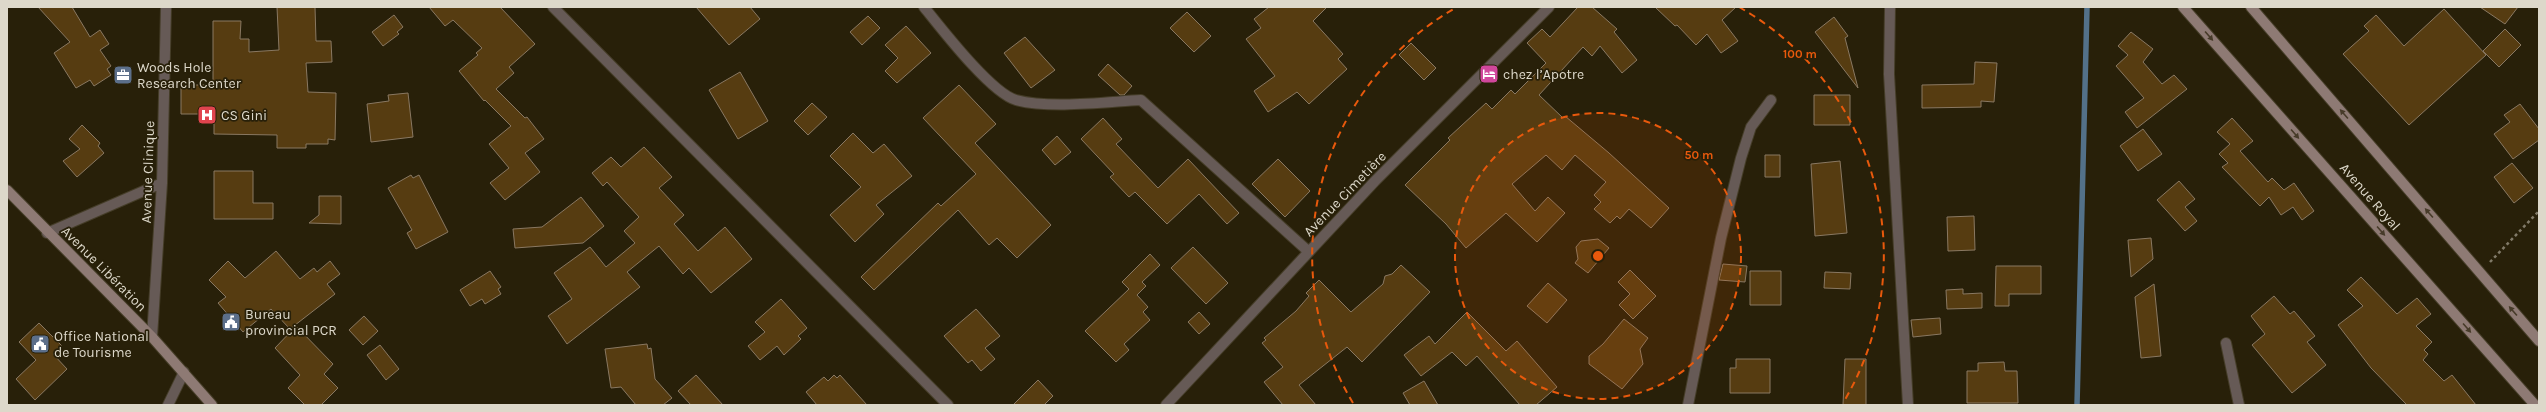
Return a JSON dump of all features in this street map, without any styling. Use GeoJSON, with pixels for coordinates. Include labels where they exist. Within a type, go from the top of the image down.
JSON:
{"type":"FeatureCollection","features":[{"type":"Feature","properties":{"kind":"street","name":"Avenue Clinique"},"geometry":{"type":"LineString","coordinates":[[152,337],[162,182],[166,7]]}},
{"type":"Feature","properties":{"kind":"street"},"geometry":{"type":"LineString","coordinates":[[553,7],[948,405]]}},
{"type":"Feature","properties":{"kind":"street"},"geometry":{"type":"LineString","coordinates":[[924,7],[996,88],[1014,100],[1042,104],[1141,100],[1309,252]]}},
{"type":"Feature","properties":{"kind":"street","name":"Avenue Cimetière"},"geometry":{"type":"LineString","coordinates":[[1166,405],[1176,400],[1375,181],[1549,7]]}},
{"type":"Feature","properties":{"kind":"street"},"geometry":{"type":"LineString","coordinates":[[1890,7],[1889,74],[1908,405]]}},
{"type":"Feature","properties":{"kind":"street","name":"Avenue Royal"},"geometry":{"type":"LineString","coordinates":[[2183,7],[2535,405]]}},
{"type":"Feature","properties":{"kind":"street"},"geometry":{"type":"LineString","coordinates":[[2251,7],[2539,341]]}},
{"type":"Feature","properties":{"kind":"street"},"geometry":{"type":"LineString","coordinates":[[1688,405],[1721,238],[1741,158],[1751,127],[1771,100]]}},
{"type":"Feature","properties":{"kind":"street"},"geometry":{"type":"LineString","coordinates":[[47,233],[162,182]]}},
{"type":"Feature","properties":{"kind":"street","name":"Avenue Libération"},"geometry":{"type":"LineString","coordinates":[[7,190],[47,233],[152,337],[212,405]]}},
{"type":"Feature","properties":{"kind":"street"},"geometry":{"type":"LineString","coordinates":[[2226,343],[2239,405]]}},
{"type":"Feature","properties":{"kind":"street"},"geometry":{"type":"LineString","coordinates":[[168,405],[184,372]]}},
{"type":"Feature","properties":{"kind":"path"},"geometry":{"type":"LineString","coordinates":[[2480,272],[2539,211]]}},
{"type":"Feature","properties":{"kind":"building"},"geometry":{"type":"Polygon","coordinates":[[[38,7],[72,7],[90,37],[100,30],[109,44],[100,50],[111,66],[107,69],[111,75],[94,86],[90,80],[76,88],[54,53],[70,42],[38,7]]]}},
{"type":"Feature","properties":{"kind":"building"},"geometry":{"type":"Polygon","coordinates":[[[277,7],[315,7],[316,41],[331,41],[332,62],[306,63],[308,92],[336,93],[335,140],[328,139],[328,144],[306,144],[306,148],[277,148],[277,135],[214,134],[214,114],[181,114],[181,85],[213,85],[213,21],[241,21],[240,39],[249,39],[249,52],[279,50],[277,7]]]}},
{"type":"Feature","properties":{"kind":"building"},"geometry":{"type":"Polygon","coordinates":[[[429,7],[500,7],[535,44],[509,67],[514,73],[496,89],[525,118],[527,117],[544,139],[525,153],[540,172],[505,200],[490,183],[509,168],[489,144],[511,126],[485,100],[484,101],[459,71],[478,55],[476,53],[482,48],[453,20],[445,26],[429,7]]]}},
{"type":"Feature","properties":{"kind":"building"},"geometry":{"type":"Polygon","coordinates":[[[696,7],[750,7],[760,19],[729,45],[696,7]]]}},
{"type":"Feature","properties":{"kind":"building"},"geometry":{"type":"Polygon","coordinates":[[[1269,7],[1327,7],[1313,21],[1343,54],[1338,59],[1347,69],[1309,104],[1297,92],[1268,112],[1254,91],[1275,76],[1246,39],[1261,28],[1254,19],[1269,7]]]}},
{"type":"Feature","properties":{"kind":"building"},"geometry":{"type":"Polygon","coordinates":[[[1578,7],[1592,7],[1617,29],[1614,32],[1637,60],[1622,73],[1600,46],[1592,56],[1583,47],[1539,95],[1563,118],[1565,116],[1609,153],[1669,208],[1651,228],[1629,209],[1620,219],[1617,216],[1610,223],[1594,209],[1601,202],[1594,195],[1606,182],[1575,155],[1562,170],[1546,155],[1512,184],[1535,211],[1548,197],[1565,213],[1537,242],[1506,213],[1466,248],[1446,224],[1405,185],[1450,140],[1448,138],[1486,103],[1492,109],[1511,90],[1515,94],[1546,63],[1527,43],[1542,29],[1550,37],[1578,7]]]}},
{"type":"Feature","properties":{"kind":"building"},"geometry":{"type":"Polygon","coordinates":[[[1655,7],[1736,7],[1722,20],[1738,41],[1721,53],[1707,34],[1696,45],[1677,25],[1675,26],[1655,7]]]}},
{"type":"Feature","properties":{"kind":"building"},"geometry":{"type":"Polygon","coordinates":[[[2480,7],[2518,7],[2505,24],[2480,7]]]}},
{"type":"Feature","properties":{"kind":"building"},"geometry":{"type":"Polygon","coordinates":[[[2444,9],[2486,55],[2409,125],[2343,54],[2369,31],[2364,26],[2376,15],[2404,46],[2444,9]]]}},
{"type":"Feature","properties":{"kind":"building"},"geometry":{"type":"Polygon","coordinates":[[[1187,12],[1211,36],[1194,52],[1170,28],[1187,12]]]}},
{"type":"Feature","properties":{"kind":"building"},"geometry":{"type":"Polygon","coordinates":[[[394,15],[403,27],[397,32],[399,34],[383,46],[372,32],[394,15]]]}},
{"type":"Feature","properties":{"kind":"building"},"geometry":{"type":"Polygon","coordinates":[[[868,16],[880,28],[862,45],[850,32],[868,16]]]}},
{"type":"Feature","properties":{"kind":"building"},"geometry":{"type":"Polygon","coordinates":[[[1834,17],[1848,36],[1845,38],[1858,88],[1815,32],[1834,17]]]}},
{"type":"Feature","properties":{"kind":"building"},"geometry":{"type":"Polygon","coordinates":[[[906,26],[931,53],[897,83],[885,71],[898,58],[885,45],[906,26]]]}},
{"type":"Feature","properties":{"kind":"building"},"geometry":{"type":"Polygon","coordinates":[[[2505,29],[2521,45],[2499,67],[2483,51],[2505,29]]]}},
{"type":"Feature","properties":{"kind":"building"},"geometry":{"type":"Polygon","coordinates":[[[2131,32],[2153,49],[2143,62],[2162,84],[2174,75],[2187,89],[2137,128],[2125,112],[2144,98],[2116,66],[2128,55],[2118,46],[2131,32]]]}},
{"type":"Feature","properties":{"kind":"building"},"geometry":{"type":"Polygon","coordinates":[[[1025,37],[1055,70],[1031,88],[1004,53],[1025,37]]]}},
{"type":"Feature","properties":{"kind":"building"},"geometry":{"type":"Polygon","coordinates":[[[1411,43],[1436,68],[1424,80],[1399,55],[1411,43]]]}},
{"type":"Feature","properties":{"kind":"building"},"geometry":{"type":"Polygon","coordinates":[[[1975,62],[1997,63],[1994,102],[1981,101],[1981,107],[1922,108],[1922,85],[1974,84],[1975,62]]]}},
{"type":"Feature","properties":{"kind":"building"},"geometry":{"type":"Polygon","coordinates":[[[1108,64],[1132,86],[1124,95],[1120,95],[1098,75],[1108,64]]]}},
{"type":"Feature","properties":{"kind":"building"},"geometry":{"type":"Polygon","coordinates":[[[740,72],[768,121],[738,139],[709,90],[740,72]]]}},
{"type":"Feature","properties":{"kind":"building"},"geometry":{"type":"Polygon","coordinates":[[[959,85],[996,124],[975,143],[1051,225],[1017,258],[997,238],[989,245],[958,210],[874,290],[861,277],[938,203],[941,206],[976,174],[923,118],[959,85]]]}},
{"type":"Feature","properties":{"kind":"building"},"geometry":{"type":"Polygon","coordinates":[[[408,93],[413,137],[371,142],[367,104],[389,101],[388,95],[408,93]]]}},
{"type":"Feature","properties":{"kind":"building"},"geometry":{"type":"Polygon","coordinates":[[[1814,95],[1850,95],[1850,125],[1814,125],[1814,95]]]}},
{"type":"Feature","properties":{"kind":"building"},"geometry":{"type":"Polygon","coordinates":[[[812,103],[827,117],[808,135],[794,121],[812,103]]]}},
{"type":"Feature","properties":{"kind":"building"},"geometry":{"type":"Polygon","coordinates":[[[2520,104],[2539,129],[2539,140],[2513,159],[2494,134],[2510,122],[2504,115],[2520,104]]]}},
{"type":"Feature","properties":{"kind":"building"},"geometry":{"type":"Polygon","coordinates":[[[1103,118],[1122,139],[1116,144],[1158,188],[1188,159],[1239,213],[1227,224],[1199,194],[1167,224],[1135,192],[1129,197],[1110,177],[1114,174],[1081,139],[1103,118]]]}},
{"type":"Feature","properties":{"kind":"building"},"geometry":{"type":"Polygon","coordinates":[[[2232,118],[2253,141],[2240,151],[2268,182],[2272,178],[2284,190],[2294,183],[2314,211],[2302,220],[2293,207],[2281,215],[2269,197],[2260,206],[2222,167],[2228,163],[2219,154],[2230,144],[2217,132],[2232,118]]]}},
{"type":"Feature","properties":{"kind":"building"},"geometry":{"type":"Polygon","coordinates":[[[82,125],[100,143],[98,146],[104,153],[77,177],[63,161],[80,149],[69,139],[82,125]]]}},
{"type":"Feature","properties":{"kind":"building"},"geometry":{"type":"Polygon","coordinates":[[[2143,129],[2162,154],[2138,171],[2120,146],[2143,129]]]}},
{"type":"Feature","properties":{"kind":"building"},"geometry":{"type":"Polygon","coordinates":[[[853,133],[873,153],[884,144],[912,176],[876,205],[884,214],[855,242],[830,215],[861,187],[830,156],[853,133]]]}},
{"type":"Feature","properties":{"kind":"building"},"geometry":{"type":"Polygon","coordinates":[[[1057,136],[1071,152],[1055,165],[1042,150],[1057,136]]]}},
{"type":"Feature","properties":{"kind":"building"},"geometry":{"type":"Polygon","coordinates":[[[644,147],[672,177],[659,188],[684,215],[674,224],[698,251],[725,227],[752,259],[711,293],[689,268],[683,274],[659,246],[627,272],[640,287],[567,344],[548,316],[572,299],[554,273],[590,247],[606,267],[635,243],[624,231],[639,217],[607,182],[603,186],[592,173],[611,157],[621,167],[644,147]]]}},
{"type":"Feature","properties":{"kind":"building"},"geometry":{"type":"Polygon","coordinates":[[[1765,155],[1780,155],[1780,177],[1765,177],[1765,155]]]}},
{"type":"Feature","properties":{"kind":"building"},"geometry":{"type":"Polygon","coordinates":[[[1278,159],[1310,191],[1285,217],[1252,184],[1278,159]]]}},
{"type":"Feature","properties":{"kind":"building"},"geometry":{"type":"Polygon","coordinates":[[[1840,161],[1847,233],[1815,236],[1811,164],[1840,161]]]}},
{"type":"Feature","properties":{"kind":"building"},"geometry":{"type":"Polygon","coordinates":[[[2512,163],[2533,188],[2514,203],[2494,177],[2512,163]]]}},
{"type":"Feature","properties":{"kind":"building"},"geometry":{"type":"Polygon","coordinates":[[[214,171],[253,171],[253,203],[273,203],[273,219],[214,219],[214,171]]]}},
{"type":"Feature","properties":{"kind":"building"},"geometry":{"type":"Polygon","coordinates":[[[411,175],[413,178],[419,175],[448,232],[416,249],[407,233],[412,230],[388,188],[411,175]]]}},
{"type":"Feature","properties":{"kind":"building"},"geometry":{"type":"Polygon","coordinates":[[[2179,181],[2195,199],[2185,207],[2197,221],[2185,231],[2157,200],[2179,181]]]}},
{"type":"Feature","properties":{"kind":"building"},"geometry":{"type":"Polygon","coordinates":[[[319,196],[341,196],[341,224],[309,223],[319,215],[319,196]]]}},
{"type":"Feature","properties":{"kind":"building"},"geometry":{"type":"Polygon","coordinates":[[[581,197],[604,226],[583,243],[515,248],[513,229],[542,227],[581,197]]]}},
{"type":"Feature","properties":{"kind":"building"},"geometry":{"type":"Polygon","coordinates":[[[1974,216],[1975,250],[1948,251],[1947,217],[1974,216]]]}},
{"type":"Feature","properties":{"kind":"building"},"geometry":{"type":"Polygon","coordinates":[[[2151,238],[2153,259],[2131,277],[2128,240],[2151,238]]]}},
{"type":"Feature","properties":{"kind":"building"},"geometry":{"type":"Polygon","coordinates":[[[1598,239],[1609,248],[1588,273],[1575,263],[1578,259],[1576,247],[1581,241],[1598,239]]]}},
{"type":"Feature","properties":{"kind":"building"},"geometry":{"type":"Polygon","coordinates":[[[1193,247],[1228,283],[1206,304],[1171,268],[1193,247]]]}},
{"type":"Feature","properties":{"kind":"building"},"geometry":{"type":"Polygon","coordinates":[[[276,251],[300,279],[314,268],[317,272],[330,261],[340,274],[327,284],[335,294],[290,329],[271,309],[243,332],[218,303],[226,297],[209,280],[228,261],[245,278],[276,251]]]}},
{"type":"Feature","properties":{"kind":"building"},"geometry":{"type":"Polygon","coordinates":[[[1150,254],[1160,265],[1142,282],[1146,286],[1137,295],[1148,307],[1143,312],[1150,320],[1124,344],[1129,350],[1116,362],[1085,331],[1129,289],[1122,282],[1150,254]]]}},
{"type":"Feature","properties":{"kind":"building"},"geometry":{"type":"Polygon","coordinates":[[[1723,264],[1747,266],[1745,282],[1719,280],[1723,264]]]}},
{"type":"Feature","properties":{"kind":"building"},"geometry":{"type":"Polygon","coordinates":[[[1401,265],[1430,292],[1362,362],[1347,347],[1299,385],[1316,405],[1283,405],[1264,382],[1283,367],[1262,343],[1266,340],[1264,338],[1296,311],[1309,296],[1306,293],[1319,280],[1351,312],[1383,284],[1385,276],[1392,274],[1401,265]]]}},
{"type":"Feature","properties":{"kind":"building"},"geometry":{"type":"Polygon","coordinates":[[[1996,266],[2041,266],[2041,294],[2009,294],[2009,306],[1995,306],[1996,266]]]}},
{"type":"Feature","properties":{"kind":"building"},"geometry":{"type":"Polygon","coordinates":[[[1630,270],[1656,296],[1633,319],[1619,305],[1630,294],[1618,282],[1630,270]]]}},
{"type":"Feature","properties":{"kind":"building"},"geometry":{"type":"Polygon","coordinates":[[[490,271],[501,287],[498,289],[501,294],[485,304],[482,299],[470,306],[460,290],[490,271]]]}},
{"type":"Feature","properties":{"kind":"building"},"geometry":{"type":"Polygon","coordinates":[[[1750,271],[1781,271],[1781,305],[1750,305],[1750,271]]]}},
{"type":"Feature","properties":{"kind":"building"},"geometry":{"type":"Polygon","coordinates":[[[1825,272],[1851,273],[1850,289],[1824,288],[1825,272]]]}},
{"type":"Feature","properties":{"kind":"building"},"geometry":{"type":"Polygon","coordinates":[[[2361,277],[2397,314],[2417,298],[2431,314],[2416,326],[2432,342],[2424,350],[2428,354],[2423,360],[2444,381],[2452,375],[2476,405],[2407,405],[2371,368],[2338,325],[2363,306],[2347,290],[2361,277]]]}},
{"type":"Feature","properties":{"kind":"building"},"geometry":{"type":"Polygon","coordinates":[[[1548,283],[1567,300],[1547,323],[1527,306],[1548,283]]]}},
{"type":"Feature","properties":{"kind":"building"},"geometry":{"type":"Polygon","coordinates":[[[2154,284],[2161,356],[2141,358],[2135,297],[2154,284]]]}},
{"type":"Feature","properties":{"kind":"building"},"geometry":{"type":"Polygon","coordinates":[[[1963,289],[1963,294],[1982,293],[1982,308],[1947,309],[1946,290],[1963,289]]]}},
{"type":"Feature","properties":{"kind":"building"},"geometry":{"type":"Polygon","coordinates":[[[2274,296],[2290,314],[2294,311],[2315,336],[2307,342],[2326,365],[2292,393],[2252,345],[2265,334],[2251,316],[2274,296]]]}},
{"type":"Feature","properties":{"kind":"building"},"geometry":{"type":"Polygon","coordinates":[[[781,299],[807,328],[798,336],[801,339],[784,355],[777,346],[760,360],[748,346],[765,332],[755,322],[781,299]]]}},
{"type":"Feature","properties":{"kind":"building"},"geometry":{"type":"Polygon","coordinates":[[[976,309],[1000,336],[985,348],[995,359],[981,371],[972,360],[968,363],[944,336],[976,309]]]}},
{"type":"Feature","properties":{"kind":"building"},"geometry":{"type":"Polygon","coordinates":[[[1199,312],[1210,324],[1199,334],[1188,322],[1199,312]]]}},
{"type":"Feature","properties":{"kind":"building"},"geometry":{"type":"Polygon","coordinates":[[[1467,312],[1506,351],[1517,341],[1557,387],[1536,405],[1520,405],[1477,356],[1466,366],[1452,352],[1421,376],[1404,355],[1429,336],[1435,344],[1467,312]]]}},
{"type":"Feature","properties":{"kind":"building"},"geometry":{"type":"Polygon","coordinates":[[[364,316],[378,331],[363,345],[349,330],[364,316]]]}},
{"type":"Feature","properties":{"kind":"building"},"geometry":{"type":"Polygon","coordinates":[[[1940,318],[1941,334],[1913,337],[1911,320],[1940,318]]]}},
{"type":"Feature","properties":{"kind":"building"},"geometry":{"type":"Polygon","coordinates":[[[1624,319],[1648,338],[1640,349],[1643,364],[1622,389],[1589,364],[1589,356],[1603,344],[1624,319]]]}},
{"type":"Feature","properties":{"kind":"building"},"geometry":{"type":"Polygon","coordinates":[[[39,323],[62,346],[53,354],[67,369],[35,400],[16,379],[36,360],[19,342],[39,323]]]}},
{"type":"Feature","properties":{"kind":"building"},"geometry":{"type":"Polygon","coordinates":[[[296,326],[333,364],[324,374],[338,388],[321,405],[305,405],[288,388],[300,375],[275,348],[296,326]]]}},
{"type":"Feature","properties":{"kind":"building"},"geometry":{"type":"Polygon","coordinates":[[[647,344],[648,349],[651,348],[655,379],[672,398],[663,405],[636,405],[621,387],[611,388],[605,349],[647,344]]]}},
{"type":"Feature","properties":{"kind":"building"},"geometry":{"type":"Polygon","coordinates":[[[380,345],[399,369],[386,380],[367,355],[380,345]]]}},
{"type":"Feature","properties":{"kind":"building"},"geometry":{"type":"Polygon","coordinates":[[[1736,359],[1770,359],[1770,393],[1730,393],[1730,368],[1736,368],[1736,359]]]}},
{"type":"Feature","properties":{"kind":"building"},"geometry":{"type":"Polygon","coordinates":[[[1845,359],[1866,359],[1866,405],[1843,405],[1845,359]]]}},
{"type":"Feature","properties":{"kind":"building"},"geometry":{"type":"Polygon","coordinates":[[[2004,362],[2005,371],[2017,371],[2018,403],[1967,403],[1967,371],[1978,371],[1978,363],[2004,362]]]}},
{"type":"Feature","properties":{"kind":"building"},"geometry":{"type":"Polygon","coordinates":[[[696,375],[723,405],[691,405],[678,391],[696,375]]]}},
{"type":"Feature","properties":{"kind":"building"},"geometry":{"type":"Polygon","coordinates":[[[834,375],[837,378],[840,375],[867,405],[817,405],[806,392],[824,377],[828,381],[834,375]]]}},
{"type":"Feature","properties":{"kind":"building"},"geometry":{"type":"Polygon","coordinates":[[[1038,380],[1053,396],[1044,405],[1013,405],[1038,380]]]}},
{"type":"Feature","properties":{"kind":"building"},"geometry":{"type":"Polygon","coordinates":[[[1424,381],[1438,405],[1410,405],[1403,393],[1424,381]]]}},
{"type":"Feature","properties":{"kind":"waterway"},"geometry":{"type":"LineString","coordinates":[[2077,405],[2087,7]]}},
{"type":"Feature","properties":{"kind":"place","name":"chez l’Apotre"},"geometry":{"type":"Point","coordinates":[1489,74]}},
{"type":"Feature","properties":{"kind":"place","name":"Woods Hole Research Center"},"geometry":{"type":"Point","coordinates":[123,75]}},
{"type":"Feature","properties":{"kind":"place","name":"CS Gini"},"geometry":{"type":"Point","coordinates":[207,115]}},
{"type":"Feature","properties":{"kind":"place","name":"Bureau provincial PCR"},"geometry":{"type":"Point","coordinates":[231,322]}},
{"type":"Feature","properties":{"kind":"place","name":"Office National de Tourisme"},"geometry":{"type":"Point","coordinates":[40,344]}}]}
